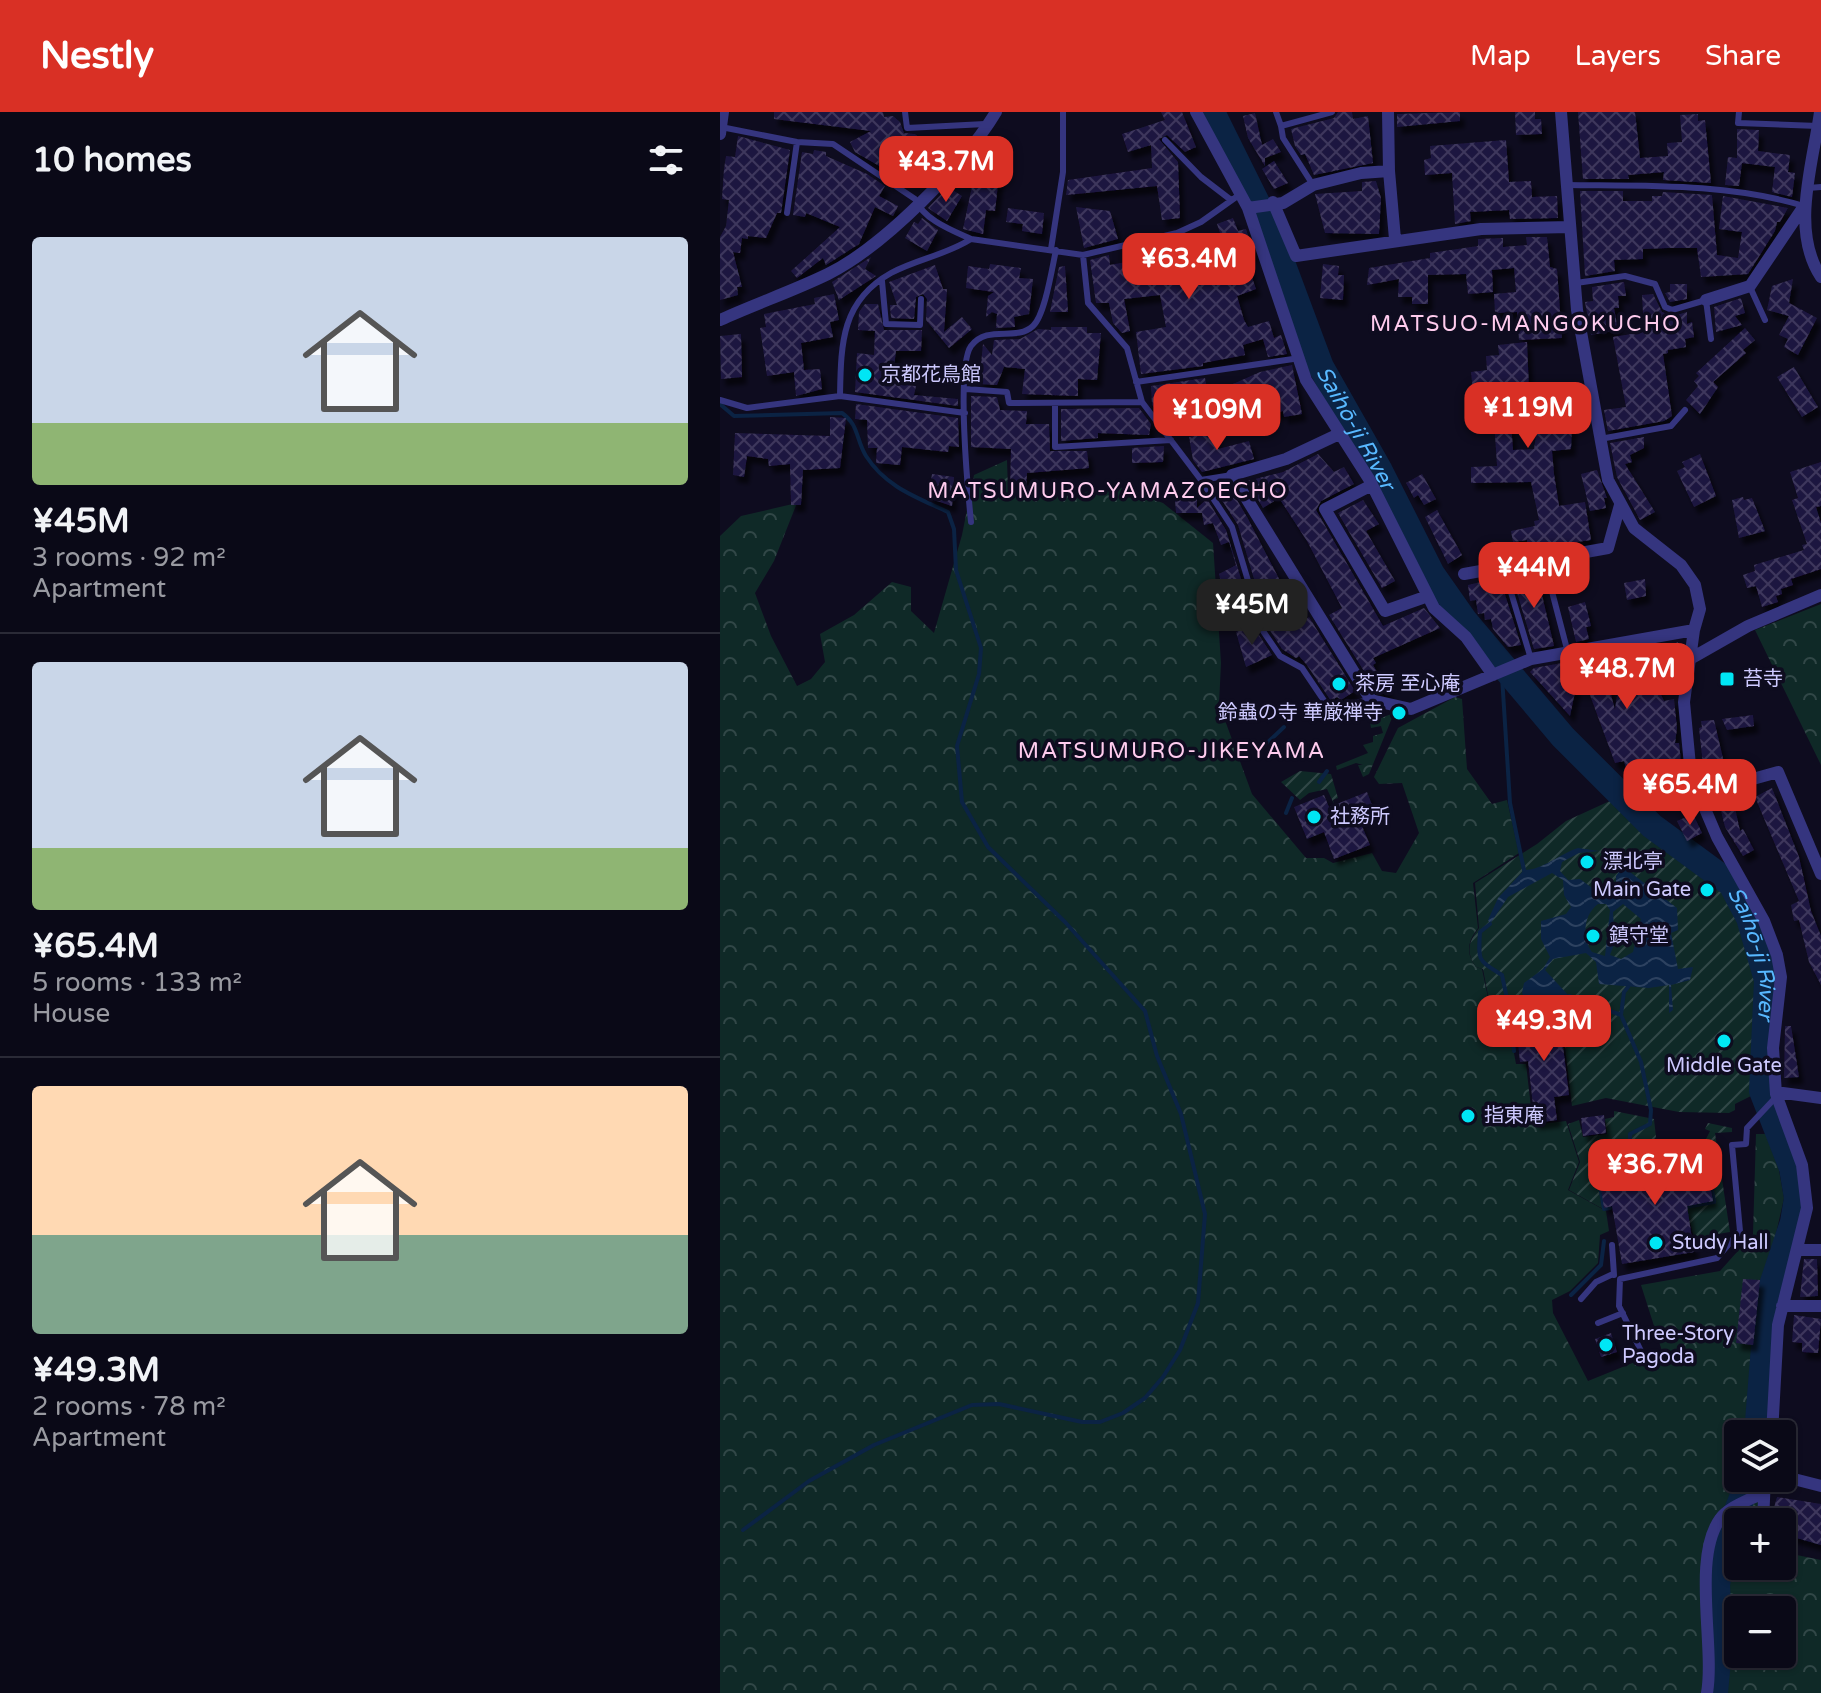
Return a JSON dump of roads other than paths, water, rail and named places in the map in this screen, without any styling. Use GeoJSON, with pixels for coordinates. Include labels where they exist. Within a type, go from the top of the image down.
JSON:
{"type":"FeatureCollection","features":[{"type":"Feature","properties":{"kind":"street"},"geometry":{"type":"LineString","coordinates":[[1196,112],[1235,197],[1248,208],[1306,380],[1372,485],[1434,608],[1466,637],[1493,675]]}},
{"type":"Feature","properties":{"kind":"street"},"geometry":{"type":"LineString","coordinates":[[1388,112],[1395,239]]}},
{"type":"Feature","properties":{"kind":"street"},"geometry":{"type":"LineString","coordinates":[[1561,112],[1575,283],[1608,480],[1634,528],[1681,565],[1695,585],[1700,609],[1694,630],[1685,716],[1691,776],[1723,849],[1764,921],[1777,955],[1781,977],[1773,1048],[1776,1094],[1807,1189],[1805,1217],[1782,1306],[1773,1420]]}},
{"type":"Feature","properties":{"kind":"street"},"geometry":{"type":"LineString","coordinates":[[1706,300],[1750,286],[1804,206],[1814,187],[1820,112]]}},
{"type":"Feature","properties":{"kind":"street"},"geometry":{"type":"LineString","coordinates":[[720,320],[828,274],[870,248],[919,207],[992,116]]}},
{"type":"Feature","properties":{"kind":"street"},"geometry":{"type":"LineString","coordinates":[[1248,208],[1273,202],[1283,203],[1313,185],[1361,173],[1389,171]]}},
{"type":"Feature","properties":{"kind":"street"},"geometry":{"type":"LineString","coordinates":[[1273,202],[1296,256],[1395,239],[1481,229],[1570,227]]}},
{"type":"Feature","properties":{"kind":"street"},"geometry":{"type":"LineString","coordinates":[[1804,206],[1812,264],[1821,277]]}},
{"type":"Feature","properties":{"kind":"street"},"geometry":{"type":"LineString","coordinates":[[1339,434],[1286,459],[1232,475],[1371,700],[1411,709],[1531,659],[1694,630]]}},
{"type":"Feature","properties":{"kind":"street"},"geometry":{"type":"LineString","coordinates":[[1372,485],[1325,509],[1385,611],[1428,596]]}},
{"type":"Feature","properties":{"kind":"street"},"geometry":{"type":"LineString","coordinates":[[1464,574],[1608,548],[1620,505]]}},
{"type":"Feature","properties":{"kind":"street"},"geometry":{"type":"LineString","coordinates":[[1690,659],[1748,626],[1821,595]]}},
{"type":"Feature","properties":{"kind":"street"},"geometry":{"type":"LineString","coordinates":[[1699,794],[1778,772],[1821,874]]}},
{"type":"Feature","properties":{"kind":"street"},"geometry":{"type":"LineString","coordinates":[[1776,1094],[1821,1098]]}},
{"type":"Feature","properties":{"kind":"street"},"geometry":{"type":"LineString","coordinates":[[1797,1250],[1821,1250]]}},
{"type":"Feature","properties":{"kind":"street"},"geometry":{"type":"LineString","coordinates":[[1782,1306],[1821,1306]]}},
{"type":"Feature","properties":{"kind":"street"},"geometry":{"type":"LineString","coordinates":[[1796,1480],[1821,1486]]}},
{"type":"Feature","properties":{"kind":"street"},"geometry":{"type":"LineString","coordinates":[[1707,1693],[1707,1573],[1718,1522],[1724,1514],[1762,1493],[1763,1508]]}},
{"type":"Feature","properties":{"kind":"lane"},"geometry":{"type":"LineString","coordinates":[[905,112],[907,128],[992,116]]}},
{"type":"Feature","properties":{"kind":"lane"},"geometry":{"type":"LineString","coordinates":[[971,522],[965,413],[966,357],[977,340],[993,332],[1020,332],[1033,327],[1040,317],[1054,250],[1063,172],[1063,112]]}},
{"type":"Feature","properties":{"kind":"lane"},"geometry":{"type":"LineString","coordinates":[[1276,112],[1283,138],[1313,185]]}},
{"type":"Feature","properties":{"kind":"lane"},"geometry":{"type":"LineString","coordinates":[[1281,126],[1332,112]]}},
{"type":"Feature","properties":{"kind":"lane"},"geometry":{"type":"LineString","coordinates":[[1739,112],[1738,123],[1818,126]]}},
{"type":"Feature","properties":{"kind":"lane"},"geometry":{"type":"LineString","coordinates":[[721,124],[797,142],[833,144],[915,199],[919,207],[942,225],[971,239],[1083,255],[1177,233],[1235,197],[1201,177],[1165,140]]}},
{"type":"Feature","properties":{"kind":"lane"},"geometry":{"type":"LineString","coordinates":[[787,213],[797,142]]}},
{"type":"Feature","properties":{"kind":"lane"},"geometry":{"type":"LineString","coordinates":[[1567,185],[1657,189],[1678,185],[1775,197],[1804,206]]}},
{"type":"Feature","properties":{"kind":"lane"},"geometry":{"type":"LineString","coordinates":[[840,396],[850,311],[866,290],[889,274],[971,239]]}},
{"type":"Feature","properties":{"kind":"lane"},"geometry":{"type":"LineString","coordinates":[[1083,255],[1088,303],[1127,348],[1142,402],[1232,527],[1262,624],[1280,656],[1302,668],[1325,706],[1333,708],[1371,700]]}},
{"type":"Feature","properties":{"kind":"lane"},"geometry":{"type":"LineString","coordinates":[[1575,283],[1625,276],[1655,284],[1665,307],[1672,310],[1706,300],[1711,339]]}},
{"type":"Feature","properties":{"kind":"lane"},"geometry":{"type":"LineString","coordinates":[[882,281],[886,324],[920,325],[921,299]]}},
{"type":"Feature","properties":{"kind":"lane"},"geometry":{"type":"LineString","coordinates":[[1750,286],[1765,320]]}},
{"type":"Feature","properties":{"kind":"lane"},"geometry":{"type":"LineString","coordinates":[[1136,382],[1300,358]]}},
{"type":"Feature","properties":{"kind":"lane"},"geometry":{"type":"LineString","coordinates":[[966,389],[1007,392],[1009,403],[1142,402]]}},
{"type":"Feature","properties":{"kind":"lane"},"geometry":{"type":"LineString","coordinates":[[720,400],[747,408],[840,396],[965,413]]}},
{"type":"Feature","properties":{"kind":"lane"},"geometry":{"type":"LineString","coordinates":[[1055,404],[1055,447],[1171,440]]}},
{"type":"Feature","properties":{"kind":"lane"},"geometry":{"type":"LineString","coordinates":[[1600,439],[1671,426],[1685,410]]}},
{"type":"Feature","properties":{"kind":"lane"},"geometry":{"type":"LineString","coordinates":[[1201,480],[1232,475]]}},
{"type":"Feature","properties":{"kind":"lane"},"geometry":{"type":"LineString","coordinates":[[1544,561],[1568,653]]}},
{"type":"Feature","properties":{"kind":"lane"},"geometry":{"type":"LineString","coordinates":[[1504,569],[1531,659]]}},
{"type":"Feature","properties":{"kind":"lane"},"geometry":{"type":"LineString","coordinates":[[1262,624],[1307,597]]}},
{"type":"Feature","properties":{"kind":"lane"},"geometry":{"type":"LineString","coordinates":[[1613,1274],[1620,1279],[1717,1258],[1740,1231],[1732,1145],[1746,1144],[1747,1128],[1776,1094]]}},
{"type":"Feature","properties":{"kind":"lane"},"geometry":{"type":"LineString","coordinates":[[1612,1245],[1613,1274]]}},
{"type":"Feature","properties":{"kind":"lane"},"geometry":{"type":"LineString","coordinates":[[1581,1299],[1596,1282],[1613,1274]]}},
{"type":"Feature","properties":{"kind":"lane"},"geometry":{"type":"LineString","coordinates":[[1620,1279],[1619,1306],[1643,1355]]}},
{"type":"Feature","properties":{"kind":"lane"},"geometry":{"type":"LineString","coordinates":[[1598,1323],[1623,1313]]}},
{"type":"Feature","properties":{"kind":"water"},"geometry":{"type":"Polygon","coordinates":[[[1578,848],[1599,851],[1579,853],[1562,862],[1560,871],[1568,880],[1580,879],[1603,896],[1616,896],[1616,876],[1621,869],[1626,869],[1677,908],[1678,930],[1671,933],[1678,969],[1693,967],[1690,980],[1671,985],[1673,1010],[1669,1013],[1669,985],[1649,988],[1599,984],[1596,962],[1586,953],[1553,959],[1545,970],[1569,996],[1566,1000],[1527,1001],[1522,993],[1524,983],[1543,969],[1550,957],[1541,939],[1541,921],[1566,914],[1571,907],[1564,895],[1563,880],[1552,873],[1508,897],[1490,924],[1488,920],[1498,898],[1524,870],[1537,868],[1578,848]],[[1598,904],[1589,914],[1586,934],[1592,952],[1605,956],[1610,910],[1606,904],[1598,904]],[[1623,904],[1613,912],[1615,942],[1610,955],[1621,959],[1633,952],[1641,919],[1623,904]]]}},
{"type":"Feature","properties":{"kind":"waterway","name":"Saihō-ji River"},"geometry":{"type":"LineString","coordinates":[[1212,112],[1268,225],[1321,367],[1380,471],[1432,574],[1465,621],[1563,737],[1652,826],[1731,884],[1749,918],[1767,980],[1762,1091],[1792,1168],[1797,1198],[1793,1222],[1768,1297],[1758,1420]]}},
{"type":"Feature","properties":{"kind":"waterway"},"geometry":{"type":"LineString","coordinates":[[720,404],[734,416],[842,413],[854,428],[866,456],[883,476],[902,490],[948,512],[954,529],[956,570],[981,648],[979,674],[957,746],[962,802],[988,847],[1065,922],[1145,1011],[1157,1056],[1181,1114],[1205,1214],[1198,1303],[1180,1350],[1145,1398],[1123,1413],[1100,1422],[1082,1422],[999,1404],[972,1405],[874,1445],[809,1481],[743,1530]]}},
{"type":"Feature","properties":{"kind":"waterway"},"geometry":{"type":"LineString","coordinates":[[1501,660],[1510,803],[1524,870]]}},
{"type":"Feature","properties":{"kind":"waterway"},"geometry":{"type":"LineString","coordinates":[[1267,743],[1284,727]]}},
{"type":"Feature","properties":{"kind":"waterway"},"geometry":{"type":"LineString","coordinates":[[1319,782],[1327,771]]}},
{"type":"Feature","properties":{"kind":"waterway"},"geometry":{"type":"LineString","coordinates":[[1286,813],[1292,798]]}},
{"type":"Feature","properties":{"kind":"waterway"},"geometry":{"type":"LineString","coordinates":[[1490,924],[1480,932],[1480,955],[1484,963],[1502,975],[1510,1013]]}},
{"type":"Feature","properties":{"kind":"waterway"},"geometry":{"type":"LineString","coordinates":[[1628,987],[1624,992],[1621,1015],[1641,1062],[1651,1110],[1650,1124],[1630,1134],[1630,1147]]}},
{"type":"Feature","properties":{"kind":"waterway"},"geometry":{"type":"LineString","coordinates":[[1569,996],[1621,1015]]}},
{"type":"Feature","properties":{"kind":"waterway"},"geometry":{"type":"LineString","coordinates":[[1489,1016],[1490,1020],[1510,1018]]}},
{"type":"Feature","properties":{"kind":"waterway"},"geometry":{"type":"LineString","coordinates":[[1510,1017],[1514,1051]]}},
{"type":"Feature","properties":{"kind":"waterway"},"geometry":{"type":"LineString","coordinates":[[1645,1172],[1644,1169],[1661,1166],[1661,1160],[1681,1157],[1682,1162],[1706,1158],[1714,1202],[1685,1207]]}},
{"type":"Feature","properties":{"kind":"waterway"},"geometry":{"type":"LineString","coordinates":[[1610,1208],[1604,1209],[1599,1180],[1606,1178],[1603,1165],[1625,1161],[1627,1172],[1632,1171],[1633,1177]]}},
{"type":"Feature","properties":{"kind":"waterway"},"geometry":{"type":"LineString","coordinates":[[1571,1295],[1601,1265],[1604,1241]]}},
{"type":"Feature","properties":{"kind":"waterway","name":"Saihō-ji River"},"geometry":{"type":"LineString","coordinates":[[1715,1693],[1720,1638],[1717,1585],[1724,1543],[1744,1492]]}},
{"type":"Feature","properties":{"kind":"place","name":"京都花鳥館"},"geometry":{"type":"Point","coordinates":[865,375]}},
{"type":"Feature","properties":{"kind":"place","name":"苔寺"},"geometry":{"type":"Point","coordinates":[1727,679]}},
{"type":"Feature","properties":{"kind":"place","name":"茶房 至心庵"},"geometry":{"type":"Point","coordinates":[1339,684]}},
{"type":"Feature","properties":{"kind":"place","name":"鈴蟲の寺 華厳禅寺"},"geometry":{"type":"Point","coordinates":[1399,713]}},
{"type":"Feature","properties":{"kind":"place","name":"社務所"},"geometry":{"type":"Point","coordinates":[1314,817]}},
{"type":"Feature","properties":{"kind":"place","name":"漂北亭"},"geometry":{"type":"Point","coordinates":[1587,862]}},
{"type":"Feature","properties":{"kind":"place","name":"Main Gate"},"geometry":{"type":"Point","coordinates":[1707,890]}},
{"type":"Feature","properties":{"kind":"place","name":"鎮守堂"},"geometry":{"type":"Point","coordinates":[1593,936]}},
{"type":"Feature","properties":{"kind":"place","name":"Middle Gate"},"geometry":{"type":"Point","coordinates":[1724,1041]}},
{"type":"Feature","properties":{"kind":"place","name":"指東庵"},"geometry":{"type":"Point","coordinates":[1468,1116]}},
{"type":"Feature","properties":{"kind":"place","name":"Study Hall"},"geometry":{"type":"Point","coordinates":[1656,1243]}},
{"type":"Feature","properties":{"kind":"place","name":"Three-Story Pagoda"},"geometry":{"type":"Point","coordinates":[1606,1345]}},
{"type":"Feature","properties":{"kind":"district","name":"MATSUO-MANGOKUCHO"},"geometry":{"type":"Point","coordinates":[1526,324]}},
{"type":"Feature","properties":{"kind":"district","name":"MATSUMURO-YAMAZOECHO"},"geometry":{"type":"Point","coordinates":[1108,491]}},
{"type":"Feature","properties":{"kind":"district","name":"MATSUMURO-JIKEYAMA"},"geometry":{"type":"Point","coordinates":[1172,751]}}]}
